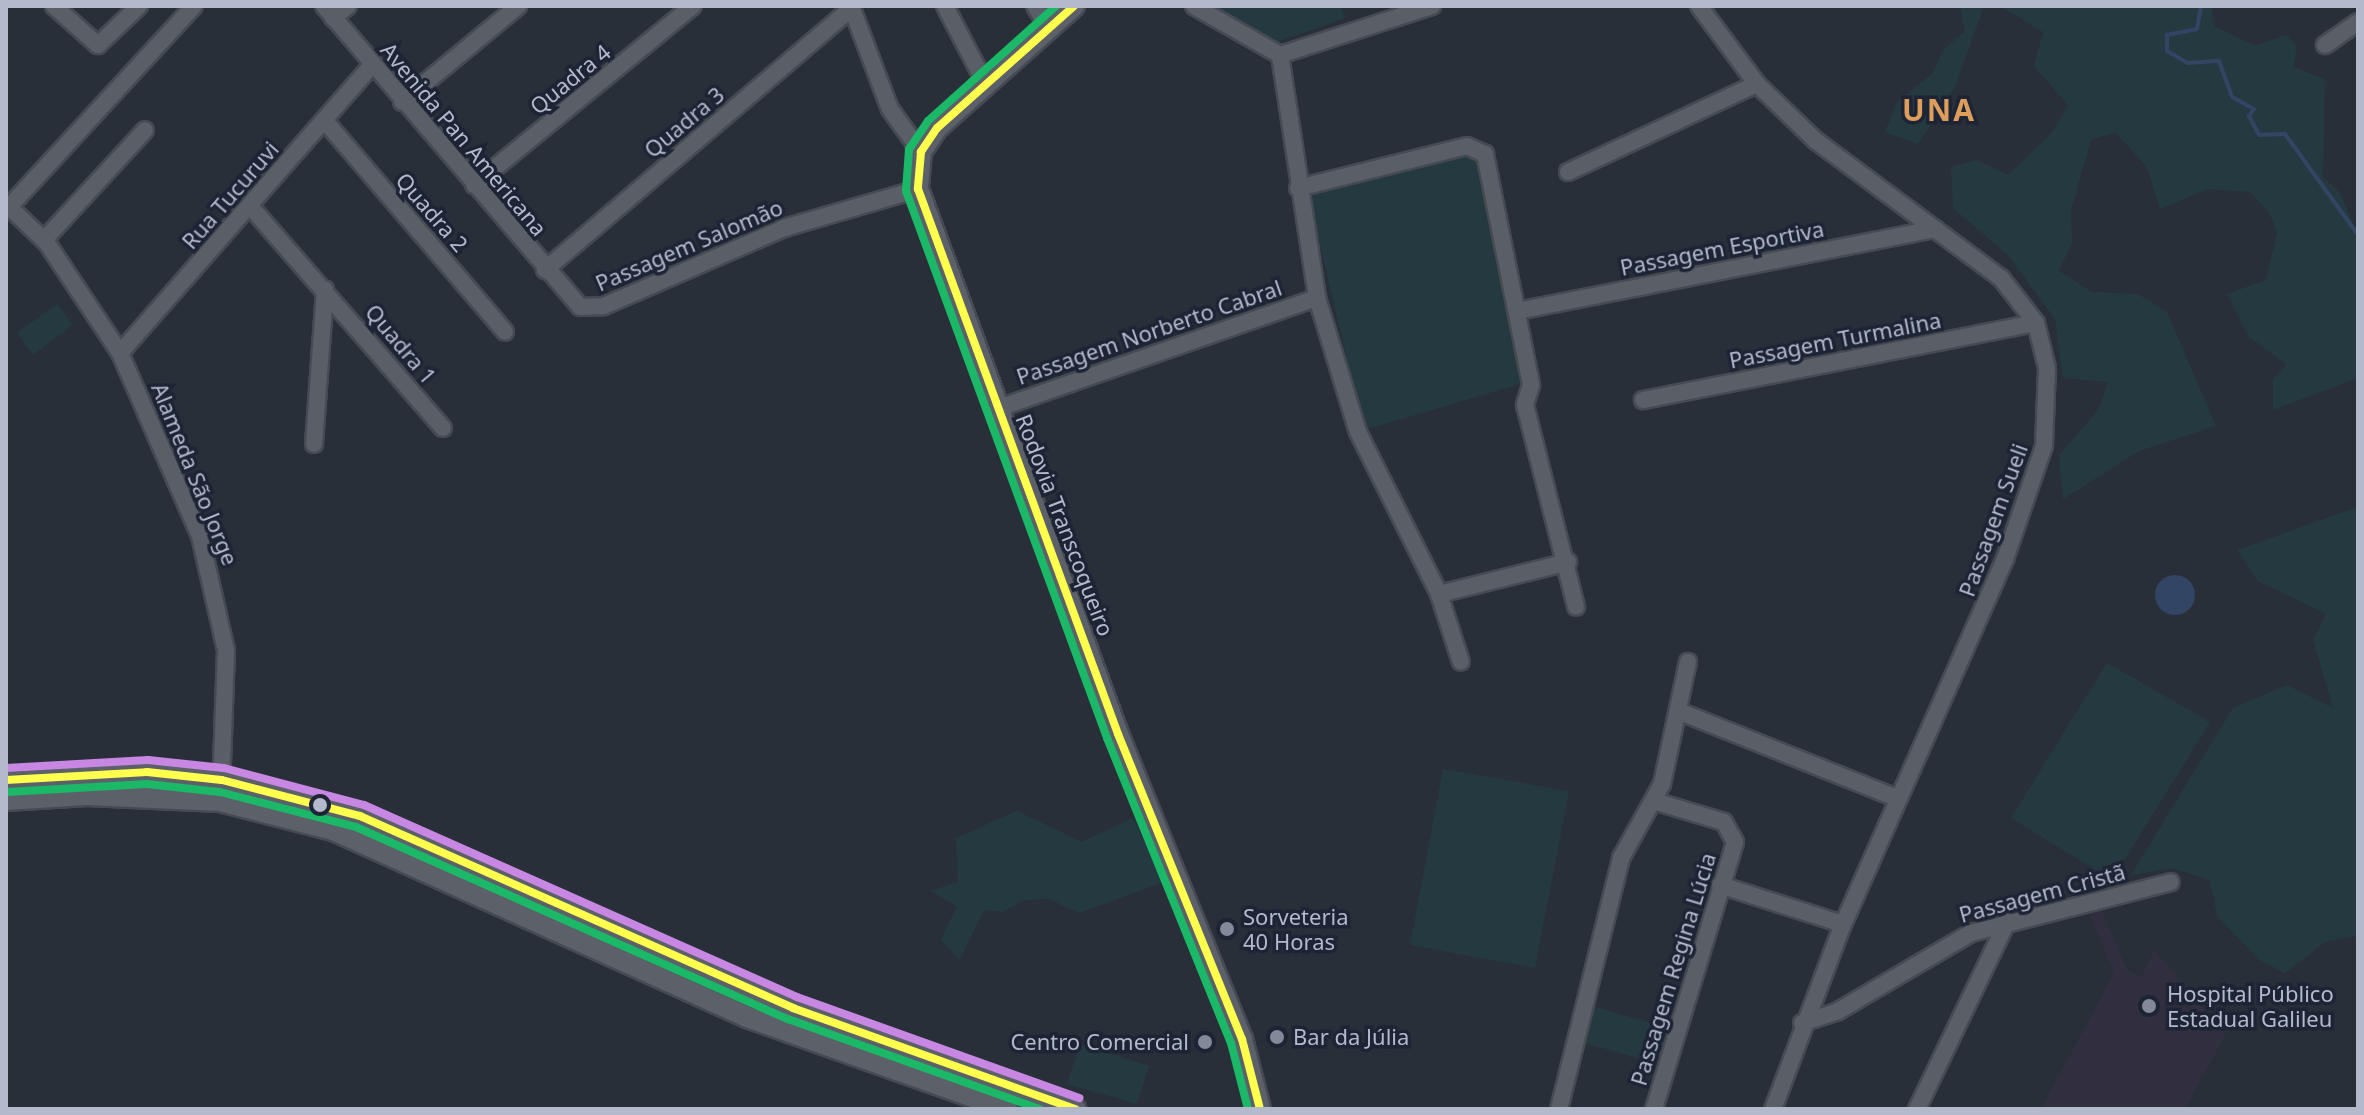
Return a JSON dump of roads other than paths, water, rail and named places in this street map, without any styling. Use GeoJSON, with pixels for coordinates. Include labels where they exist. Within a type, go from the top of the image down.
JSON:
{"type":"FeatureCollection","features":[{"type":"Feature","properties":{"kind":"main road"},"geometry":{"type":"LineString","coordinates":[[921,152],[984,81],[1074,6]]}},
{"type":"Feature","properties":{"kind":"main road","name":"Rodovia Transcoqueiro"},"geometry":{"type":"LineString","coordinates":[[921,152],[918,189],[996,409],[1223,989],[1260,1109]]}},
{"type":"Feature","properties":{"kind":"main road"},"geometry":{"type":"LineString","coordinates":[[6,780],[147,772],[222,780],[400,832],[793,1008],[1075,1109]]}},
{"type":"Feature","properties":{"kind":"main road"},"geometry":{"type":"LineString","coordinates":[[6,800],[87,795],[220,801],[333,830],[747,1017],[1007,1109]]}},
{"type":"Feature","properties":{"kind":"street"},"geometry":{"type":"LineString","coordinates":[[54,6],[92,43],[105,42],[139,6]]}},
{"type":"Feature","properties":{"kind":"street"},"geometry":{"type":"LineString","coordinates":[[8,205],[194,6]]}},
{"type":"Feature","properties":{"kind":"street"},"geometry":{"type":"LineString","coordinates":[[328,12],[348,6]]}},
{"type":"Feature","properties":{"kind":"street"},"geometry":{"type":"LineString","coordinates":[[402,102],[518,6]]}},
{"type":"Feature","properties":{"kind":"street","name":"Quadra 4"},"geometry":{"type":"LineString","coordinates":[[474,185],[693,6]]}},
{"type":"Feature","properties":{"kind":"street"},"geometry":{"type":"LineString","coordinates":[[945,6],[984,81]]}},
{"type":"Feature","properties":{"kind":"street"},"geometry":{"type":"LineString","coordinates":[[1035,6],[1049,28]]}},
{"type":"Feature","properties":{"kind":"street"},"geometry":{"type":"LineString","coordinates":[[1194,6],[1280,55],[1432,6]]}},
{"type":"Feature","properties":{"kind":"street","name":"Passagem Sueli"},"geometry":{"type":"LineString","coordinates":[[1699,6],[1757,84],[1861,178],[2001,278],[2036,323],[2047,368],[2044,446],[1995,584],[1843,924],[1802,1023],[1773,1109]]}},
{"type":"Feature","properties":{"kind":"street"},"geometry":{"type":"LineString","coordinates":[[852,7],[890,109],[921,152]]}},
{"type":"Feature","properties":{"kind":"street","name":"Quadra 3"},"geometry":{"type":"LineString","coordinates":[[545,270],[852,7]]}},
{"type":"Feature","properties":{"kind":"street","name":"Avenida Pan Americana"},"geometry":{"type":"LineString","coordinates":[[328,12],[572,300]]}},
{"type":"Feature","properties":{"kind":"street"},"geometry":{"type":"LineString","coordinates":[[2325,45],[2358,22]]}},
{"type":"Feature","properties":{"kind":"street"},"geometry":{"type":"LineString","coordinates":[[1280,55],[1317,298],[1358,432],[1439,594],[1461,662]]}},
{"type":"Feature","properties":{"kind":"street","name":"Rua Tucuruvi"},"geometry":{"type":"LineString","coordinates":[[120,353],[372,65]]}},
{"type":"Feature","properties":{"kind":"street"},"geometry":{"type":"LineString","coordinates":[[1568,172],[1757,84]]}},
{"type":"Feature","properties":{"kind":"street","name":"Quadra 2"},"geometry":{"type":"LineString","coordinates":[[325,121],[505,332]]}},
{"type":"Feature","properties":{"kind":"street"},"geometry":{"type":"LineString","coordinates":[[44,240],[145,130]]}},
{"type":"Feature","properties":{"kind":"street"},"geometry":{"type":"LineString","coordinates":[[1298,188],[1480,148],[1531,385],[1525,405],[1568,562],[1576,607]]}},
{"type":"Feature","properties":{"kind":"street","name":"Passagem Salomão"},"geometry":{"type":"LineString","coordinates":[[572,300],[604,306],[770,233],[918,189]]}},
{"type":"Feature","properties":{"kind":"street","name":"Alameda São Jorge"},"geometry":{"type":"LineString","coordinates":[[8,205],[44,240],[120,353],[178,478],[221,612],[220,801]]}},
{"type":"Feature","properties":{"kind":"street","name":"Quadra 1"},"geometry":{"type":"LineString","coordinates":[[250,206],[443,428]]}},
{"type":"Feature","properties":{"kind":"street","name":"Passagem Esportiva"},"geometry":{"type":"LineString","coordinates":[[1517,311],[1935,229]]}},
{"type":"Feature","properties":{"kind":"street"},"geometry":{"type":"LineString","coordinates":[[314,444],[325,289]]}},
{"type":"Feature","properties":{"kind":"street","name":"Passagem Norberto Cabral"},"geometry":{"type":"LineString","coordinates":[[996,409],[1317,298]]}},
{"type":"Feature","properties":{"kind":"street","name":"Passagem Turmalina"},"geometry":{"type":"LineString","coordinates":[[1643,400],[2036,323]]}},
{"type":"Feature","properties":{"kind":"street"},"geometry":{"type":"LineString","coordinates":[[1439,594],[1568,562]]}},
{"type":"Feature","properties":{"kind":"street"},"geometry":{"type":"LineString","coordinates":[[1559,1109],[1621,858],[1654,801],[1688,662]]}},
{"type":"Feature","properties":{"kind":"street"},"geometry":{"type":"LineString","coordinates":[[1678,711],[1897,798]]}},
{"type":"Feature","properties":{"kind":"street","name":"Passagem Regina Lúcia"},"geometry":{"type":"LineString","coordinates":[[1654,801],[1732,828],[1735,842],[1654,1109]]}},
{"type":"Feature","properties":{"kind":"street","name":"Passagem Cristã"},"geometry":{"type":"LineString","coordinates":[[1802,1023],[1838,1011],[1945,944],[2007,922],[2171,882]]}},
{"type":"Feature","properties":{"kind":"street"},"geometry":{"type":"LineString","coordinates":[[1720,885],[1843,924]]}},
{"type":"Feature","properties":{"kind":"street"},"geometry":{"type":"LineString","coordinates":[[1917,1109],[2007,922]]}},
{"type":"Feature","properties":{"kind":"water"},"geometry":{"type":"Polygon","coordinates":[[[2175,575],[2189,581],[2195,595],[2189,609],[2175,615],[2161,609],[2155,595],[2161,581],[2175,575]]]}},
{"type":"Feature","properties":{"kind":"waterway"},"geometry":{"type":"LineString","coordinates":[[2201,6],[2197,29],[2167,35],[2167,51],[2188,63],[2219,61],[2232,97],[2254,109],[2249,116],[2259,135],[2285,134],[2358,235]]}},
{"type":"Feature","properties":{"kind":"place","name":"Sorveteria 40 Horas"},"geometry":{"type":"Point","coordinates":[1227,929]}},
{"type":"Feature","properties":{"kind":"place","name":"Hospital Público Estadual Galileu"},"geometry":{"type":"Point","coordinates":[2149,1006]}},
{"type":"Feature","properties":{"kind":"place","name":"Bar da Júlia"},"geometry":{"type":"Point","coordinates":[1277,1037]}},
{"type":"Feature","properties":{"kind":"place","name":"Centro Comercial"},"geometry":{"type":"Point","coordinates":[1205,1042]}},
{"type":"Feature","properties":{"kind":"district","name":"UNA"},"geometry":{"type":"Point","coordinates":[1939,110]}}]}
